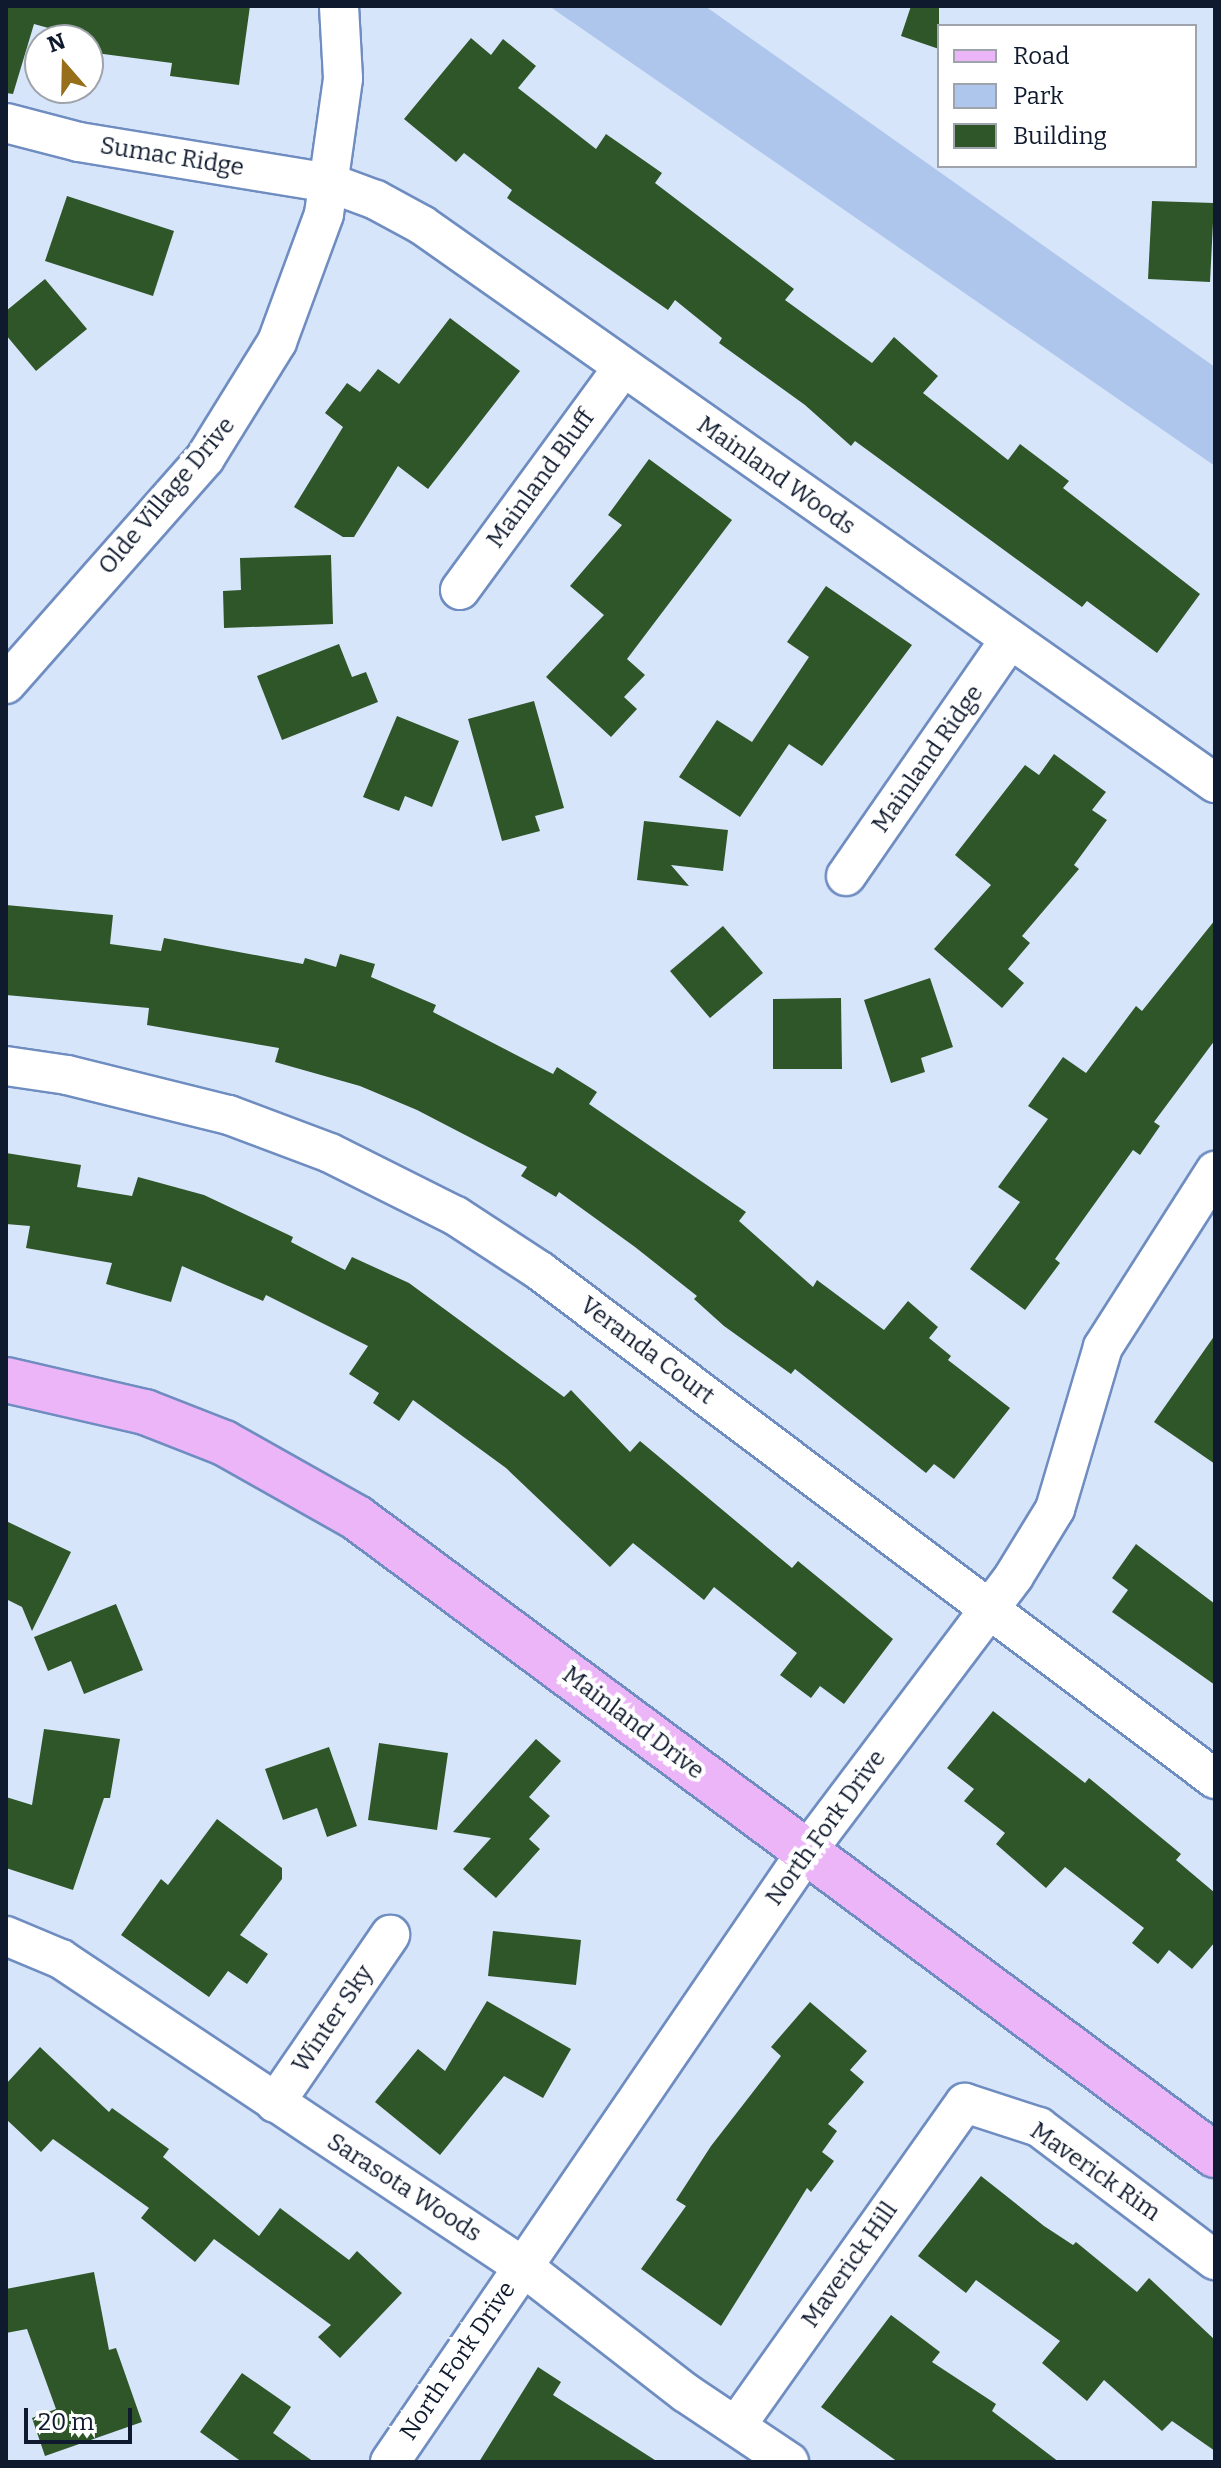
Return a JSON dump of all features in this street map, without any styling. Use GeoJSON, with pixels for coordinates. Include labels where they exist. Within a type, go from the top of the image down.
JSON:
{"type":"FeatureCollection","features":[{"type":"Feature","properties":{"kind":"main road","name":"Mainland Drive"},"geometry":{"type":"LineString","coordinates":[[6,1380],[145,1412],[224,1443],[357,1518],[1215,2155]]}},
{"type":"Feature","properties":{"kind":"street","name":"Olde Village Drive"},"geometry":{"type":"LineString","coordinates":[[6,684],[205,458],[244,402],[304,279],[330,183],[343,78],[339,6]]}},
{"type":"Feature","properties":{"kind":"street","name":"Sumac Ridge"},"geometry":{"type":"LineString","coordinates":[[9,135],[330,183]]}},
{"type":"Feature","properties":{"kind":"street","name":"Mainland Woods"},"geometry":{"type":"LineString","coordinates":[[330,183],[422,225],[1009,641],[1213,777]]}},
{"type":"Feature","properties":{"kind":"street","name":"Mainland Bluff"},"geometry":{"type":"LineString","coordinates":[[460,590],[623,367]]}},
{"type":"Feature","properties":{"kind":"street","name":"Mainland Ridge"},"geometry":{"type":"LineString","coordinates":[[846,876],[1009,641]]}},
{"type":"Feature","properties":{"kind":"street","name":"Veranda Court"},"geometry":{"type":"LineString","coordinates":[[6,1066],[67,1075],[229,1115],[373,1172],[456,1216],[540,1271],[1215,1779]]}},
{"type":"Feature","properties":{"kind":"street","name":"North Fork Drive"},"geometry":{"type":"LineString","coordinates":[[390,2462],[807,1851],[989,1609],[1055,1509],[1109,1336],[1215,1171]]}},
{"type":"Feature","properties":{"kind":"street","name":"Winter Sky"},"geometry":{"type":"LineString","coordinates":[[275,2103],[390,1935]]}},
{"type":"Feature","properties":{"kind":"street","name":"Sarasota Woods"},"geometry":{"type":"LineString","coordinates":[[6,1936],[61,1959],[522,2266],[789,2462]]}},
{"type":"Feature","properties":{"kind":"street","name":"Maverick Rim"},"geometry":{"type":"LineString","coordinates":[[965,2103],[1039,2127],[1215,2260]]}},
{"type":"Feature","properties":{"kind":"street","name":"Maverick Hill"},"geometry":{"type":"LineString","coordinates":[[736,2426],[965,2103]]}},
{"type":"Feature","properties":{"kind":"green space"},"geometry":{"type":"Polygon","coordinates":[[[549,6],[705,6],[1215,367],[1215,466],[549,6]]]}},
{"type":"Feature","properties":{"kind":"building"},"geometry":{"type":"Polygon","coordinates":[[[6,6],[250,6],[239,85],[170,76],[172,63],[104,54],[104,24],[24,24],[24,57],[13,94],[6,93],[6,6]]]}},
{"type":"Feature","properties":{"kind":"building"},"geometry":{"type":"Polygon","coordinates":[[[911,6],[939,6],[937,48],[901,36],[911,6]]]}},
{"type":"Feature","properties":{"kind":"building"},"geometry":{"type":"Polygon","coordinates":[[[471,38],[491,55],[503,39],[536,66],[518,88],[596,149],[606,134],[662,173],[655,183],[794,289],[785,300],[872,363],[894,337],[938,376],[923,393],[1008,460],[1020,444],[1069,481],[1063,488],[1200,594],[1157,653],[1087,601],[1082,607],[855,441],[851,446],[805,405],[719,343],[722,338],[675,300],[668,310],[507,198],[512,190],[464,153],[456,162],[404,119],[471,38]]]}},
{"type":"Feature","properties":{"kind":"building"},"geometry":{"type":"Polygon","coordinates":[[[67,196],[174,231],[153,296],[45,261],[67,196]]]}},
{"type":"Feature","properties":{"kind":"building"},"geometry":{"type":"Polygon","coordinates":[[[1152,201],[1214,203],[1210,282],[1148,279],[1152,201]]]}},
{"type":"Feature","properties":{"kind":"building"},"geometry":{"type":"Polygon","coordinates":[[[45,279],[87,329],[36,371],[6,335],[6,311],[45,279]]]}},
{"type":"Feature","properties":{"kind":"building"},"geometry":{"type":"Polygon","coordinates":[[[450,318],[520,371],[428,489],[398,466],[354,537],[343,537],[294,507],[343,427],[325,413],[347,383],[360,392],[378,369],[399,384],[450,318]]]}},
{"type":"Feature","properties":{"kind":"building"},"geometry":{"type":"Polygon","coordinates":[[[649,459],[732,520],[627,659],[645,675],[624,697],[637,709],[611,737],[546,677],[604,615],[570,586],[622,525],[608,515],[649,459]]]}},
{"type":"Feature","properties":{"kind":"building"},"geometry":{"type":"Polygon","coordinates":[[[331,555],[333,624],[224,628],[223,591],[241,590],[240,558],[331,555]]]}},
{"type":"Feature","properties":{"kind":"building"},"geometry":{"type":"Polygon","coordinates":[[[826,586],[912,645],[822,766],[789,744],[740,817],[679,777],[717,720],[752,742],[809,657],[787,642],[826,586]]]}},
{"type":"Feature","properties":{"kind":"building"},"geometry":{"type":"Polygon","coordinates":[[[339,644],[352,677],[366,672],[378,702],[282,740],[257,676],[339,644]]]}},
{"type":"Feature","properties":{"kind":"building"},"geometry":{"type":"Polygon","coordinates":[[[534,701],[564,808],[535,816],[540,831],[502,841],[468,719],[534,701]]]}},
{"type":"Feature","properties":{"kind":"building"},"geometry":{"type":"Polygon","coordinates":[[[397,716],[459,741],[432,807],[405,796],[399,811],[363,797],[397,716]]]}},
{"type":"Feature","properties":{"kind":"building"},"geometry":{"type":"Polygon","coordinates":[[[1054,754],[1106,792],[1092,810],[1107,820],[1074,865],[1079,869],[1022,936],[1030,943],[1008,969],[1024,983],[1002,1008],[934,949],[991,885],[955,855],[1025,765],[1039,775],[1054,754]]]}},
{"type":"Feature","properties":{"kind":"building"},"geometry":{"type":"Polygon","coordinates":[[[644,821],[728,830],[723,871],[671,865],[689,886],[637,880],[644,821]]]}},
{"type":"Feature","properties":{"kind":"building"},"geometry":{"type":"Polygon","coordinates":[[[6,905],[113,915],[110,944],[161,951],[164,938],[303,964],[305,958],[336,967],[340,954],[375,964],[371,977],[436,1005],[433,1012],[553,1074],[557,1067],[597,1092],[589,1104],[746,1212],[739,1221],[813,1287],[817,1280],[884,1330],[908,1301],[938,1327],[929,1338],[951,1356],[948,1360],[1010,1408],[954,1479],[934,1464],[926,1473],[795,1369],[791,1374],[724,1326],[694,1299],[697,1296],[635,1247],[559,1192],[556,1197],[521,1176],[527,1167],[417,1110],[360,1086],[275,1062],[279,1048],[147,1025],[149,1008],[6,995],[6,905]]]}},
{"type":"Feature","properties":{"kind":"building"},"geometry":{"type":"Polygon","coordinates":[[[1215,920],[1215,1040],[1154,1122],[1160,1126],[1140,1155],[1133,1150],[1055,1259],[1060,1263],[1025,1310],[970,1269],[1020,1202],[998,1187],[1048,1119],[1028,1106],[1063,1057],[1086,1073],[1136,1006],[1142,1011],[1215,920]]]}},
{"type":"Feature","properties":{"kind":"building"},"geometry":{"type":"Polygon","coordinates":[[[723,926],[763,973],[710,1018],[670,971],[723,926]]]}},
{"type":"Feature","properties":{"kind":"building"},"geometry":{"type":"Polygon","coordinates":[[[930,978],[953,1047],[921,1058],[925,1072],[891,1083],[864,1000],[930,978]]]}},
{"type":"Feature","properties":{"kind":"building"},"geometry":{"type":"Polygon","coordinates":[[[841,998],[842,1069],[773,1069],[773,999],[841,998]]]}},
{"type":"Feature","properties":{"kind":"building"},"geometry":{"type":"Polygon","coordinates":[[[6,1153],[81,1165],[77,1187],[132,1196],[138,1177],[204,1195],[293,1237],[291,1242],[345,1270],[352,1257],[409,1283],[564,1397],[571,1390],[630,1452],[640,1441],[792,1568],[798,1561],[893,1639],[844,1704],[820,1686],[811,1698],[780,1675],[797,1653],[714,1587],[704,1600],[633,1543],[610,1567],[506,1468],[413,1400],[399,1421],[373,1403],[379,1393],[349,1374],[368,1346],[266,1295],[263,1301],[182,1266],[171,1302],[106,1284],[112,1263],[26,1248],[30,1226],[6,1224],[6,1153]]]}},
{"type":"Feature","properties":{"kind":"building"},"geometry":{"type":"Polygon","coordinates":[[[1215,1335],[1215,1464],[1154,1422],[1215,1335]]]}},
{"type":"Feature","properties":{"kind":"building"},"geometry":{"type":"Polygon","coordinates":[[[6,1521],[71,1552],[32,1631],[22,1607],[6,1599],[6,1521]]]}},
{"type":"Feature","properties":{"kind":"building"},"geometry":{"type":"Polygon","coordinates":[[[1136,1544],[1215,1604],[1215,1685],[1112,1612],[1128,1590],[1112,1578],[1136,1544]]]}},
{"type":"Feature","properties":{"kind":"building"},"geometry":{"type":"Polygon","coordinates":[[[116,1604],[143,1670],[84,1694],[71,1661],[48,1671],[34,1637],[116,1604]]]}},
{"type":"Feature","properties":{"kind":"building"},"geometry":{"type":"Polygon","coordinates":[[[993,1711],[1085,1783],[1089,1778],[1181,1854],[1176,1860],[1215,1893],[1215,1942],[1192,1969],[1169,1950],[1158,1964],[1132,1943],[1144,1928],[1065,1867],[1046,1888],[996,1844],[1005,1833],[964,1801],[974,1789],[947,1768],[993,1711]]]}},
{"type":"Feature","properties":{"kind":"building"},"geometry":{"type":"Polygon","coordinates":[[[44,1729],[120,1739],[110,1798],[104,1798],[73,1890],[6,1868],[6,1797],[32,1805],[44,1729]]]}},
{"type":"Feature","properties":{"kind":"building"},"geometry":{"type":"Polygon","coordinates":[[[536,1739],[561,1761],[529,1797],[550,1816],[529,1839],[540,1849],[496,1898],[463,1869],[491,1838],[453,1832],[536,1739]]]}},
{"type":"Feature","properties":{"kind":"building"},"geometry":{"type":"Polygon","coordinates":[[[379,1743],[448,1753],[437,1830],[368,1820],[379,1743]]]}},
{"type":"Feature","properties":{"kind":"building"},"geometry":{"type":"Polygon","coordinates":[[[329,1747],[357,1826],[327,1837],[317,1808],[283,1820],[265,1769],[329,1747]]]}},
{"type":"Feature","properties":{"kind":"building"},"geometry":{"type":"Polygon","coordinates":[[[217,1819],[282,1868],[282,1879],[240,1935],[268,1954],[247,1984],[228,1971],[209,1997],[121,1935],[161,1879],[168,1885],[217,1819]]]}},
{"type":"Feature","properties":{"kind":"building"},"geometry":{"type":"Polygon","coordinates":[[[493,1931],[581,1940],[576,1985],[488,1976],[493,1931]]]}},
{"type":"Feature","properties":{"kind":"building"},"geometry":{"type":"Polygon","coordinates":[[[487,2001],[571,2049],[543,2098],[504,2076],[440,2155],[375,2102],[418,2049],[445,2071],[487,2001]]]}},
{"type":"Feature","properties":{"kind":"building"},"geometry":{"type":"Polygon","coordinates":[[[810,2002],[867,2051],[850,2070],[864,2082],[828,2124],[837,2131],[822,2152],[834,2161],[811,2192],[807,2188],[721,2326],[641,2269],[686,2206],[676,2200],[711,2146],[781,2056],[771,2047],[810,2002]]]}},
{"type":"Feature","properties":{"kind":"building"},"geometry":{"type":"Polygon","coordinates":[[[40,2047],[109,2112],[112,2108],[169,2149],[163,2157],[259,2236],[280,2208],[349,2260],[357,2251],[402,2293],[340,2358],[318,2337],[331,2325],[214,2239],[195,2262],[141,2218],[149,2208],[53,2139],[41,2152],[6,2119],[6,2084],[40,2047]]]}},
{"type":"Feature","properties":{"kind":"building"},"geometry":{"type":"Polygon","coordinates":[[[981,2176],[1044,2226],[1073,2245],[1076,2242],[1137,2292],[1149,2278],[1215,2340],[1215,2451],[1172,2421],[1162,2431],[1104,2380],[1087,2401],[1042,2363],[1060,2341],[976,2280],[966,2293],[918,2256],[981,2176]]]}},
{"type":"Feature","properties":{"kind":"building"},"geometry":{"type":"Polygon","coordinates":[[[94,2272],[109,2350],[116,2348],[142,2422],[45,2456],[32,2418],[56,2409],[27,2329],[6,2333],[6,2289],[94,2272]]]}},
{"type":"Feature","properties":{"kind":"building"},"geometry":{"type":"Polygon","coordinates":[[[891,2315],[940,2352],[932,2362],[996,2404],[992,2411],[1059,2462],[898,2462],[821,2407],[891,2315]]]}},
{"type":"Feature","properties":{"kind":"building"},"geometry":{"type":"Polygon","coordinates":[[[538,2367],[561,2382],[553,2395],[658,2462],[479,2462],[538,2367]]]}},
{"type":"Feature","properties":{"kind":"building"},"geometry":{"type":"Polygon","coordinates":[[[242,2373],[291,2407],[273,2433],[314,2462],[242,2462],[200,2432],[242,2373]]]}}]}
